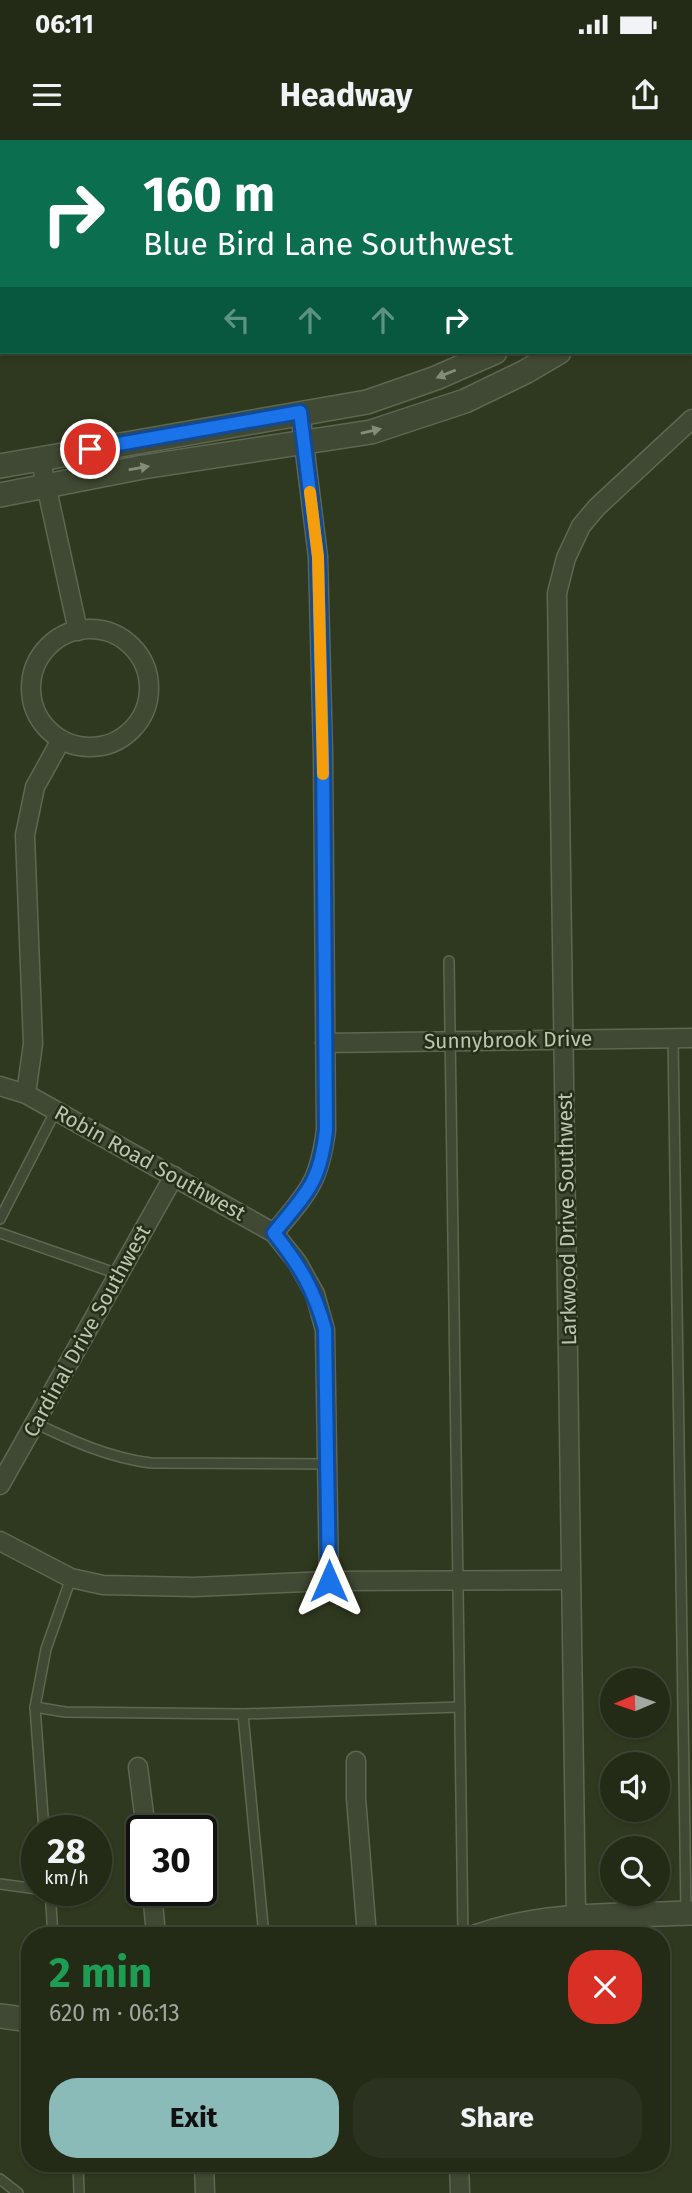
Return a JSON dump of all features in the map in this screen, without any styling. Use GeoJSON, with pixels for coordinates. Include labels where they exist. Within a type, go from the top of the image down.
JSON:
{"type":"FeatureCollection","features":[{"type":"Feature","properties":{"kind":"street"},"geometry":{"type":"LineString","coordinates":[[0,466],[367,402],[396,393],[490,354]]}},
{"type":"Feature","properties":{"kind":"street"},"geometry":{"type":"LineString","coordinates":[[0,495],[143,467],[371,432],[435,413],[496,388],[556,354]]}},
{"type":"Feature","properties":{"kind":"street"},"geometry":{"type":"LineString","coordinates":[[274,1233],[311,1188],[320,1169],[326,1130],[323,753],[318,557],[300,412]]}},
{"type":"Feature","properties":{"kind":"street","name":"Larkwood Drive Southwest"},"geometry":{"type":"LineString","coordinates":[[576,1915],[557,593],[566,558],[581,526],[597,507],[692,419]]}},
{"type":"Feature","properties":{"kind":"street"},"geometry":{"type":"LineString","coordinates":[[40,457],[78,631]]}},
{"type":"Feature","properties":{"kind":"street"},"geometry":{"type":"LineString","coordinates":[[101,629],[120,637],[136,650],[146,668],[150,688],[146,708],[136,726],[120,740],[101,747],[81,747],[61,740],[47,729],[37,714],[32,696],[32,678],[38,661],[48,646],[63,635],[78,631],[101,629]]}},
{"type":"Feature","properties":{"kind":"street"},"geometry":{"type":"LineString","coordinates":[[26,1094],[33,1044],[25,835],[35,787],[61,740]]}},
{"type":"Feature","properties":{"kind":"street","name":"Sunnybrook Drive"},"geometry":{"type":"LineString","coordinates":[[325,1043],[692,1038]]}},
{"type":"Feature","properties":{"kind":"street","name":"Robin Road Southwest"},"geometry":{"type":"LineString","coordinates":[[0,1086],[26,1094],[56,1110],[274,1233],[297,1262],[315,1294],[325,1329],[329,1581]]}},
{"type":"Feature","properties":{"kind":"street","name":"Cardinal Drive Southwest"},"geometry":{"type":"LineString","coordinates":[[0,1485],[174,1176]]}},
{"type":"Feature","properties":{"kind":"street"},"geometry":{"type":"LineString","coordinates":[[0,1541],[71,1578],[103,1585],[180,1587],[329,1581],[570,1580]]}},
{"type":"Feature","properties":{"kind":"street"},"geometry":{"type":"LineString","coordinates":[[356,1761],[366,1927]]}},
{"type":"Feature","properties":{"kind":"street"},"geometry":{"type":"LineString","coordinates":[[138,1767],[144,1815]]}},
{"type":"Feature","properties":{"kind":"street"},"geometry":{"type":"LineString","coordinates":[[153,1906],[155,1927]]}},
{"type":"Feature","properties":{"kind":"street"},"geometry":{"type":"LineString","coordinates":[[514,1927],[576,1915],[689,1914]]}},
{"type":"Feature","properties":{"kind":"street"},"geometry":{"type":"LineString","coordinates":[[0,2015],[21,2018]]}},
{"type":"Feature","properties":{"kind":"street"},"geometry":{"type":"LineString","coordinates":[[204,2172],[205,2193]]}},
{"type":"Feature","properties":{"kind":"street"},"geometry":{"type":"LineString","coordinates":[[459,2172],[460,2193]]}},
{"type":"Feature","properties":{"kind":"lane"},"geometry":{"type":"LineString","coordinates":[[450,961],[463,1927]]}},
{"type":"Feature","properties":{"kind":"lane"},"geometry":{"type":"LineString","coordinates":[[673,1038],[689,1914]]}},
{"type":"Feature","properties":{"kind":"lane"},"geometry":{"type":"LineString","coordinates":[[0,1219],[56,1110]]}},
{"type":"Feature","properties":{"kind":"lane"},"geometry":{"type":"LineString","coordinates":[[0,1233],[118,1274]]}},
{"type":"Feature","properties":{"kind":"lane"},"geometry":{"type":"LineString","coordinates":[[35,1423],[85,1447],[130,1461],[328,1464]]}},
{"type":"Feature","properties":{"kind":"lane"},"geometry":{"type":"LineString","coordinates":[[43,1815],[35,1707],[46,1649],[71,1578]]}},
{"type":"Feature","properties":{"kind":"lane"},"geometry":{"type":"LineString","coordinates":[[35,1707],[65,1712],[243,1714],[460,1707]]}},
{"type":"Feature","properties":{"kind":"lane"},"geometry":{"type":"LineString","coordinates":[[243,1714],[263,1927]]}},
{"type":"Feature","properties":{"kind":"lane"},"geometry":{"type":"LineString","coordinates":[[0,1884],[21,1887]]}},
{"type":"Feature","properties":{"kind":"lane"},"geometry":{"type":"LineString","coordinates":[[51,1906],[52,1927]]}},
{"type":"Feature","properties":{"kind":"lane"},"geometry":{"type":"LineString","coordinates":[[78,2172],[79,2193]]}},
{"type":"Feature","properties":{"kind":"lane"},"geometry":{"type":"LineString","coordinates":[[0,2179],[18,2193]]}},
{"type":"Feature","properties":{"kind":"slow traffic"},"geometry":{"type":"LineString","coordinates":[[310,492],[318,557],[323,774]]}},
{"type":"Feature","properties":{"kind":"route"},"geometry":{"type":"LineString","coordinates":[[90,449],[300,412],[318,557],[323,753],[326,1130],[320,1169],[311,1188],[274,1233],[297,1262],[315,1294],[325,1329],[329,1581]]}}]}
